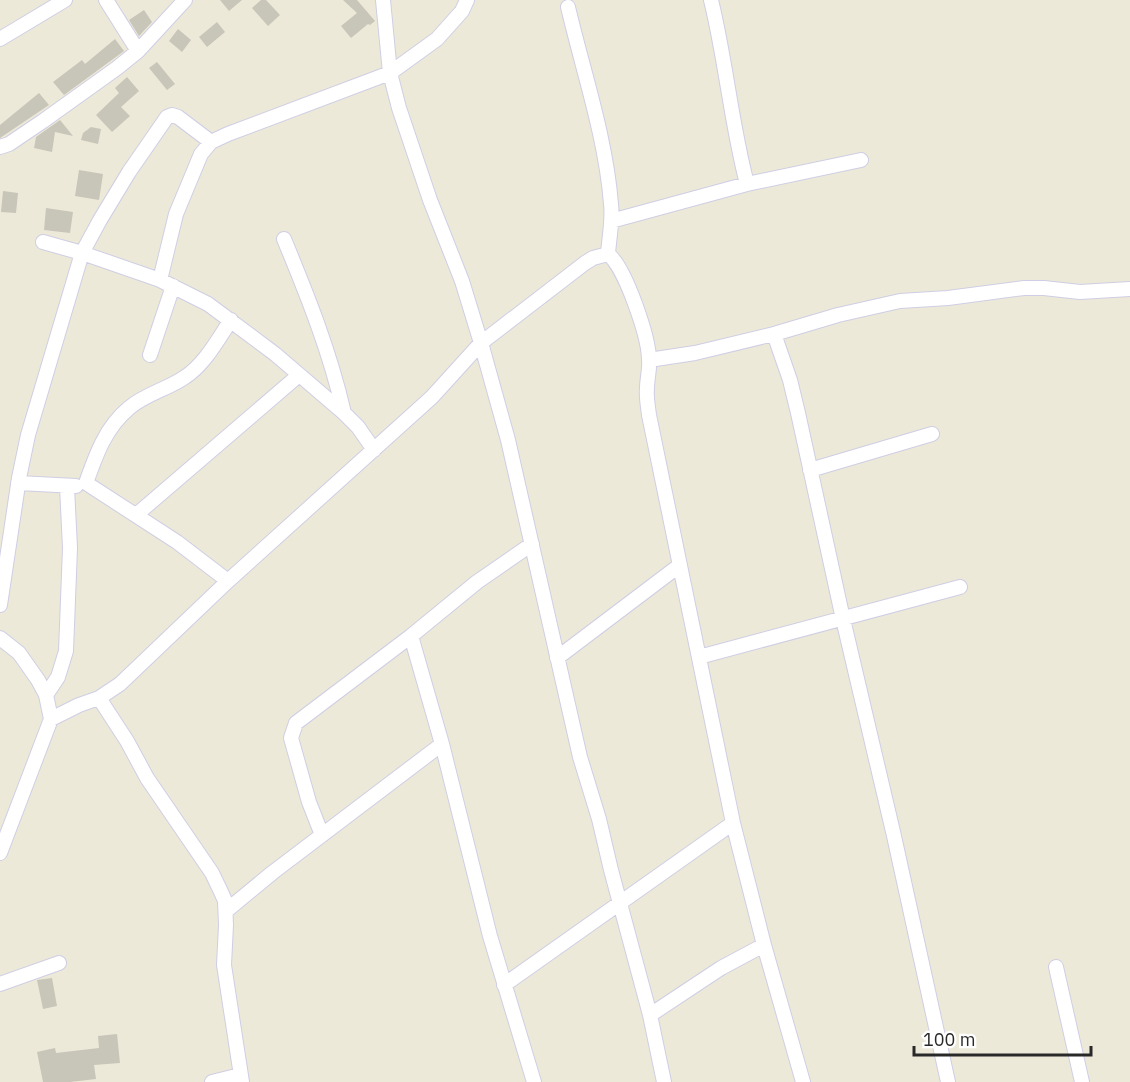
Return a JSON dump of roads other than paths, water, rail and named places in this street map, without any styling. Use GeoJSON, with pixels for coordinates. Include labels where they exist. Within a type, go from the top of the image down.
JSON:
{"type":"FeatureCollection","features":[{"type":"Feature","properties":{"kind":"street"},"geometry":{"type":"LineString","coordinates":[[0,39],[65,0]]}},
{"type":"Feature","properties":{"kind":"street"},"geometry":{"type":"LineString","coordinates":[[106,0],[138,51]]}},
{"type":"Feature","properties":{"kind":"street"},"geometry":{"type":"LineString","coordinates":[[0,147],[9,144],[44,121],[117,69],[138,51],[185,0]]}},
{"type":"Feature","properties":{"kind":"street"},"geometry":{"type":"LineString","coordinates":[[383,0],[390,73],[418,167],[462,281],[508,440],[580,757],[599,819],[651,1015],[664,1082]]}},
{"type":"Feature","properties":{"kind":"street"},"geometry":{"type":"LineString","coordinates":[[150,355],[166,283],[167,246],[186,186],[201,154],[211,142],[390,73],[434,42],[462,11],[467,0]]}},
{"type":"Feature","properties":{"kind":"street"},"geometry":{"type":"LineString","coordinates":[[711,0],[722,44],[747,184]]}},
{"type":"Feature","properties":{"kind":"street"},"geometry":{"type":"LineString","coordinates":[[568,7],[602,146],[612,206],[608,254],[617,264],[624,278],[646,339],[649,360],[647,387],[649,415],[733,823],[764,945],[803,1082]]}},
{"type":"Feature","properties":{"kind":"street"},"geometry":{"type":"LineString","coordinates":[[0,605],[18,483],[28,435],[82,253],[129,172],[167,117],[172,115],[178,117],[211,142]]}},
{"type":"Feature","properties":{"kind":"street"},"geometry":{"type":"LineString","coordinates":[[611,221],[747,184],[861,160]]}},
{"type":"Feature","properties":{"kind":"street"},"geometry":{"type":"LineString","coordinates":[[284,239],[320,328],[334,370],[344,413]]}},
{"type":"Feature","properties":{"kind":"street"},"geometry":{"type":"LineString","coordinates":[[43,242],[82,253],[166,283],[208,304],[231,320],[344,413],[358,427],[374,450]]}},
{"type":"Feature","properties":{"kind":"street"},"geometry":{"type":"LineString","coordinates":[[51,719],[99,698],[149,658],[228,581],[432,397],[481,343],[585,263],[608,254]]}},
{"type":"Feature","properties":{"kind":"street"},"geometry":{"type":"LineString","coordinates":[[649,360],[694,353],[774,334],[837,315],[900,301],[948,298],[1024,288],[1080,292],[1130,289]]}},
{"type":"Feature","properties":{"kind":"street"},"geometry":{"type":"LineString","coordinates":[[86,483],[98,450],[109,429],[129,407],[196,369],[231,320]]}},
{"type":"Feature","properties":{"kind":"street"},"geometry":{"type":"LineString","coordinates":[[774,334],[790,380],[948,1082]]}},
{"type":"Feature","properties":{"kind":"street"},"geometry":{"type":"LineString","coordinates":[[136,515],[299,375]]}},
{"type":"Feature","properties":{"kind":"street"},"geometry":{"type":"LineString","coordinates":[[810,470],[932,434]]}},
{"type":"Feature","properties":{"kind":"street"},"geometry":{"type":"LineString","coordinates":[[18,483],[67,486],[86,483],[203,561],[228,581]]}},
{"type":"Feature","properties":{"kind":"street"},"geometry":{"type":"LineString","coordinates":[[46,694],[58,677],[66,651],[70,548],[67,486]]}},
{"type":"Feature","properties":{"kind":"street"},"geometry":{"type":"LineString","coordinates":[[322,835],[309,802],[291,738],[293,727],[477,582],[532,544]]}},
{"type":"Feature","properties":{"kind":"street"},"geometry":{"type":"LineString","coordinates":[[558,658],[680,565]]}},
{"type":"Feature","properties":{"kind":"street"},"geometry":{"type":"LineString","coordinates":[[699,657],[960,587]]}},
{"type":"Feature","properties":{"kind":"street"},"geometry":{"type":"LineString","coordinates":[[411,636],[442,744],[471,865],[504,985],[534,1082]]}},
{"type":"Feature","properties":{"kind":"street"},"geometry":{"type":"LineString","coordinates":[[0,638],[19,653],[31,668],[46,694],[51,719],[0,853]]}},
{"type":"Feature","properties":{"kind":"street"},"geometry":{"type":"LineString","coordinates":[[99,698],[127,741],[147,778],[212,873],[225,901],[224,964],[241,1079],[212,1082]]}},
{"type":"Feature","properties":{"kind":"street"},"geometry":{"type":"LineString","coordinates":[[226,911],[442,744]]}},
{"type":"Feature","properties":{"kind":"street"},"geometry":{"type":"LineString","coordinates":[[504,985],[733,823]]}},
{"type":"Feature","properties":{"kind":"street"},"geometry":{"type":"LineString","coordinates":[[651,1015],[721,968],[764,945]]}},
{"type":"Feature","properties":{"kind":"street"},"geometry":{"type":"LineString","coordinates":[[0,984],[59,963]]}},
{"type":"Feature","properties":{"kind":"street"},"geometry":{"type":"LineString","coordinates":[[1056,967],[1082,1082]]}}]}
